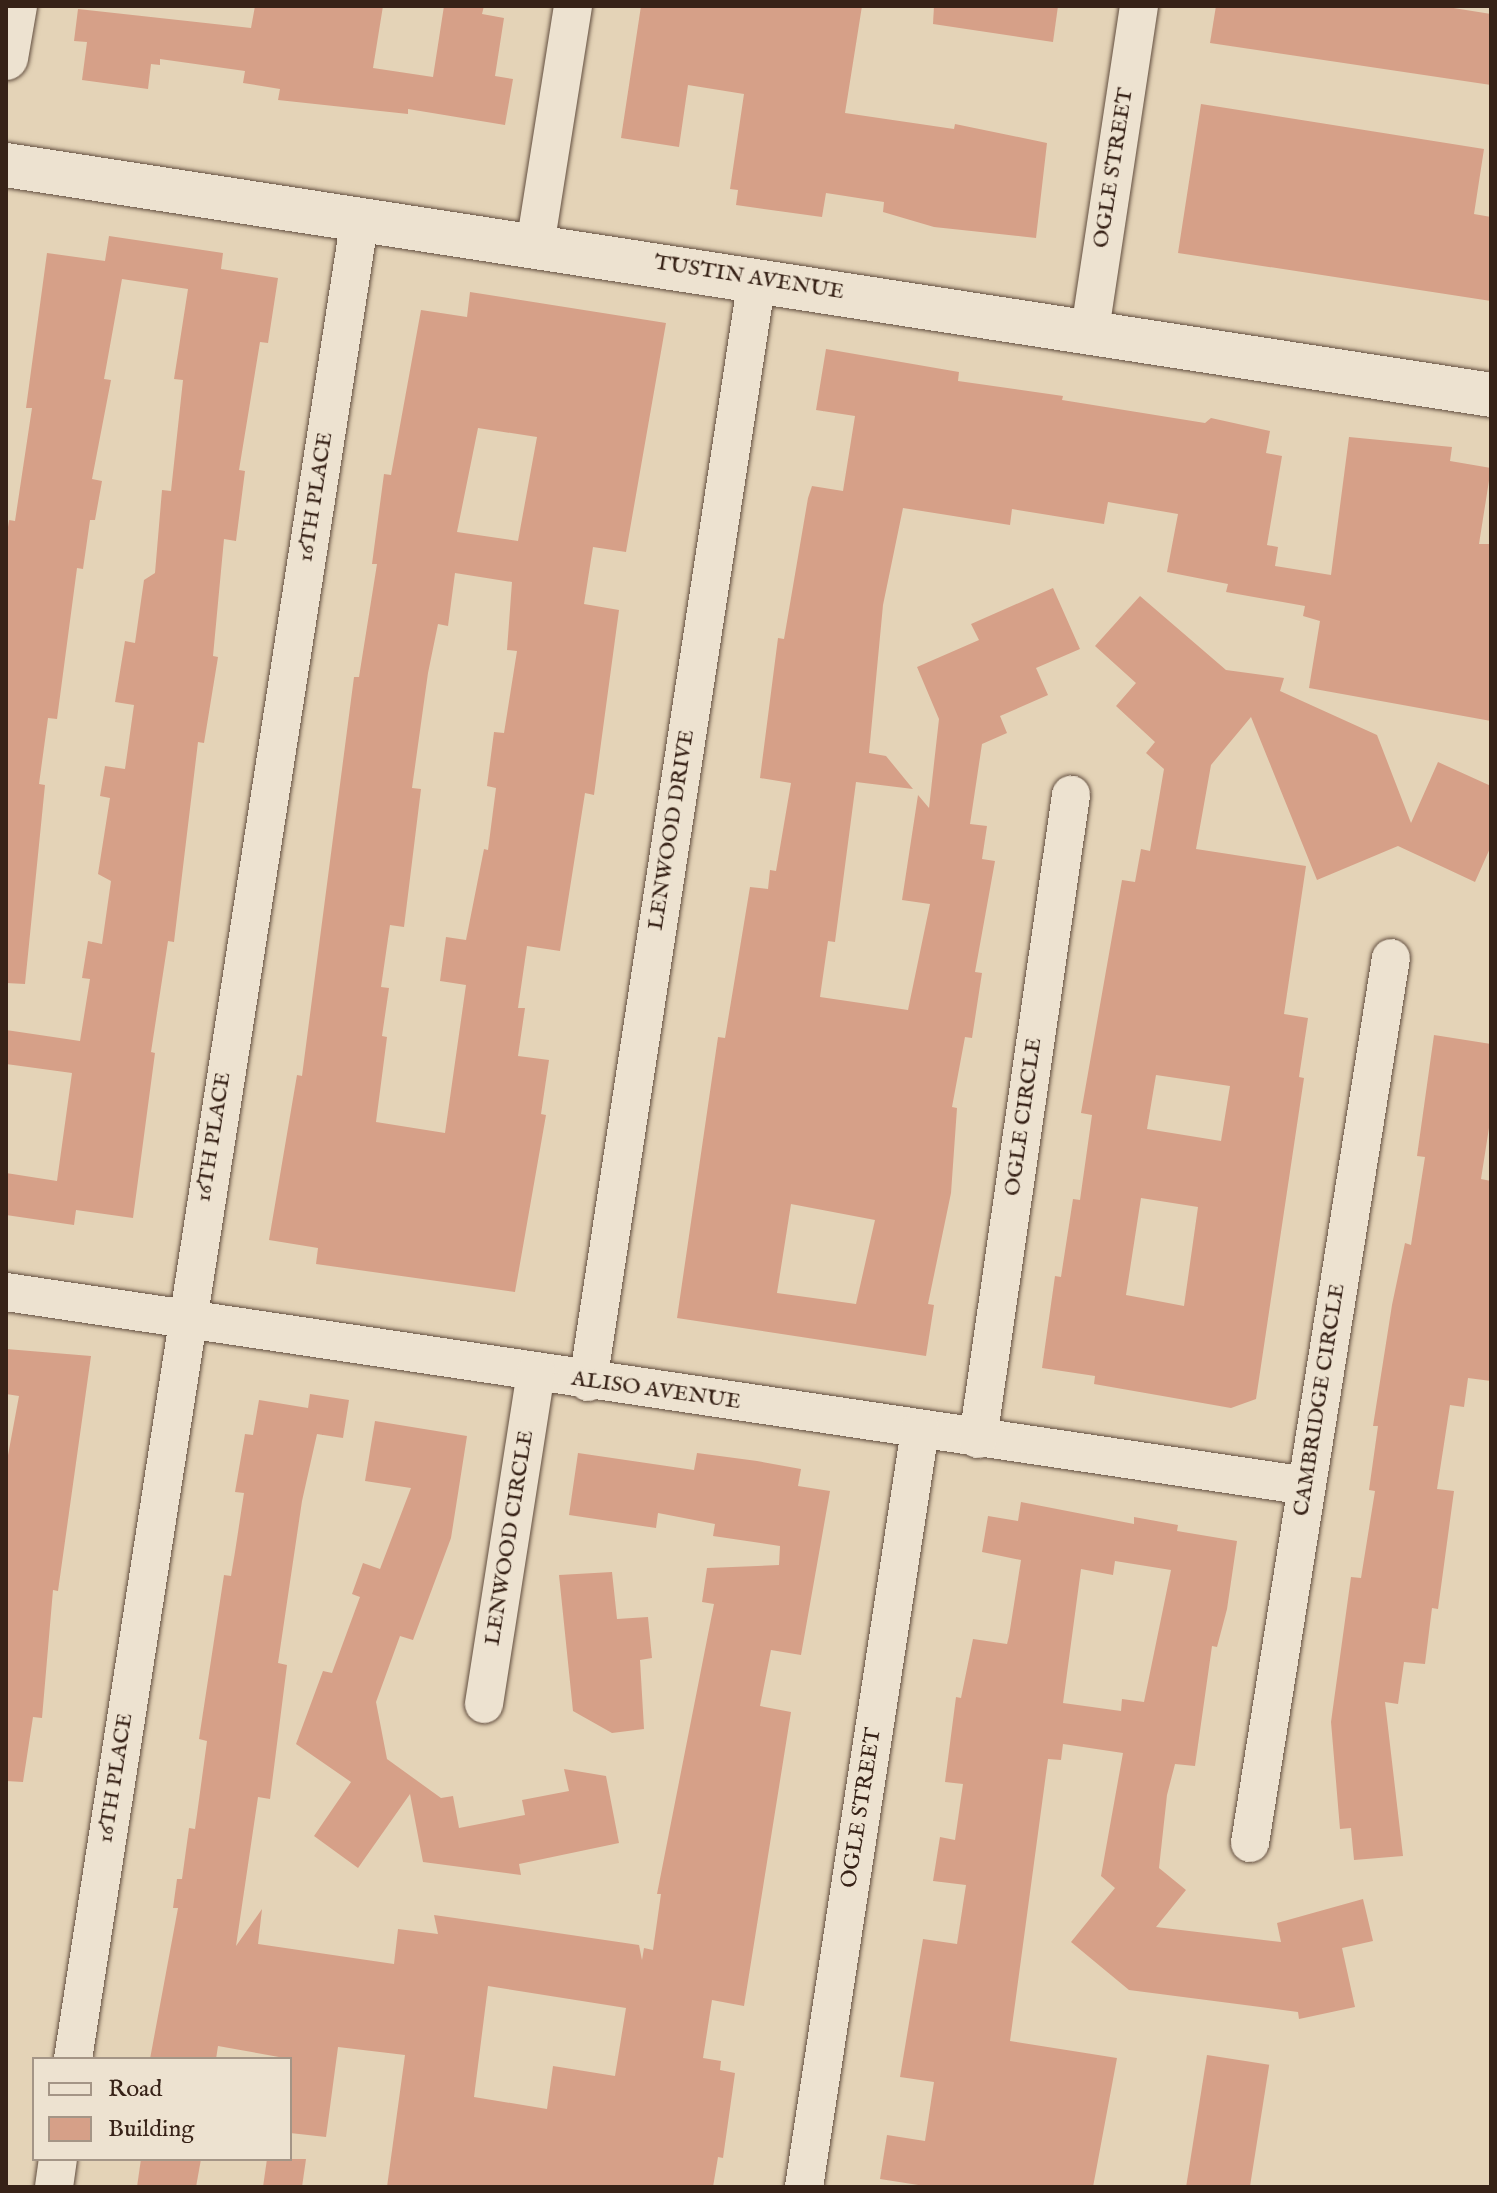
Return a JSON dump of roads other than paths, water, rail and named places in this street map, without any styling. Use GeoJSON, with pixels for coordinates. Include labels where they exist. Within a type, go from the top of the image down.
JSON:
{"type":"FeatureCollection","features":[{"type":"Feature","properties":{"kind":"street"},"geometry":{"type":"LineString","coordinates":[[6,58],[15,6]]}},
{"type":"Feature","properties":{"kind":"street"},"geometry":{"type":"LineString","coordinates":[[535,246],[573,6]]}},
{"type":"Feature","properties":{"kind":"street","name":"OGLE STREET"},"geometry":{"type":"LineString","coordinates":[[1090,330],[1139,6]]}},
{"type":"Feature","properties":{"kind":"street","name":"TUSTIN AVENUE"},"geometry":{"type":"LineString","coordinates":[[6,165],[1090,330],[1491,395]]}},
{"type":"Feature","properties":{"kind":"street","name":"16TH PLACE"},"geometry":{"type":"LineString","coordinates":[[73,2057],[185,1319],[360,217]]}},
{"type":"Feature","properties":{"kind":"street","name":"LENWOOD DRIVE"},"geometry":{"type":"LineString","coordinates":[[588,1382],[757,279]]}},
{"type":"Feature","properties":{"kind":"street","name":"OGLE CIRCLE"},"geometry":{"type":"LineString","coordinates":[[978,1439],[1071,795]]}},
{"type":"Feature","properties":{"kind":"street","name":"CAMBRIDGE CIRCLE"},"geometry":{"type":"LineString","coordinates":[[1250,1843],[1391,958]]}},
{"type":"Feature","properties":{"kind":"street","name":"ALISO AVENUE"},"geometry":{"type":"LineString","coordinates":[[6,1292],[588,1382],[1307,1486]]}},
{"type":"Feature","properties":{"kind":"street","name":"LENWOOD CIRCLE"},"geometry":{"type":"LineString","coordinates":[[484,1704],[536,1373]]}},
{"type":"Feature","properties":{"kind":"street","name":"OGLE STREET"},"geometry":{"type":"LineString","coordinates":[[804,2187],[920,1430]]}},
{"type":"Feature","properties":{"kind":"street"},"geometry":{"type":"LineString","coordinates":[[54,2187],[58,2161]]}}]}
